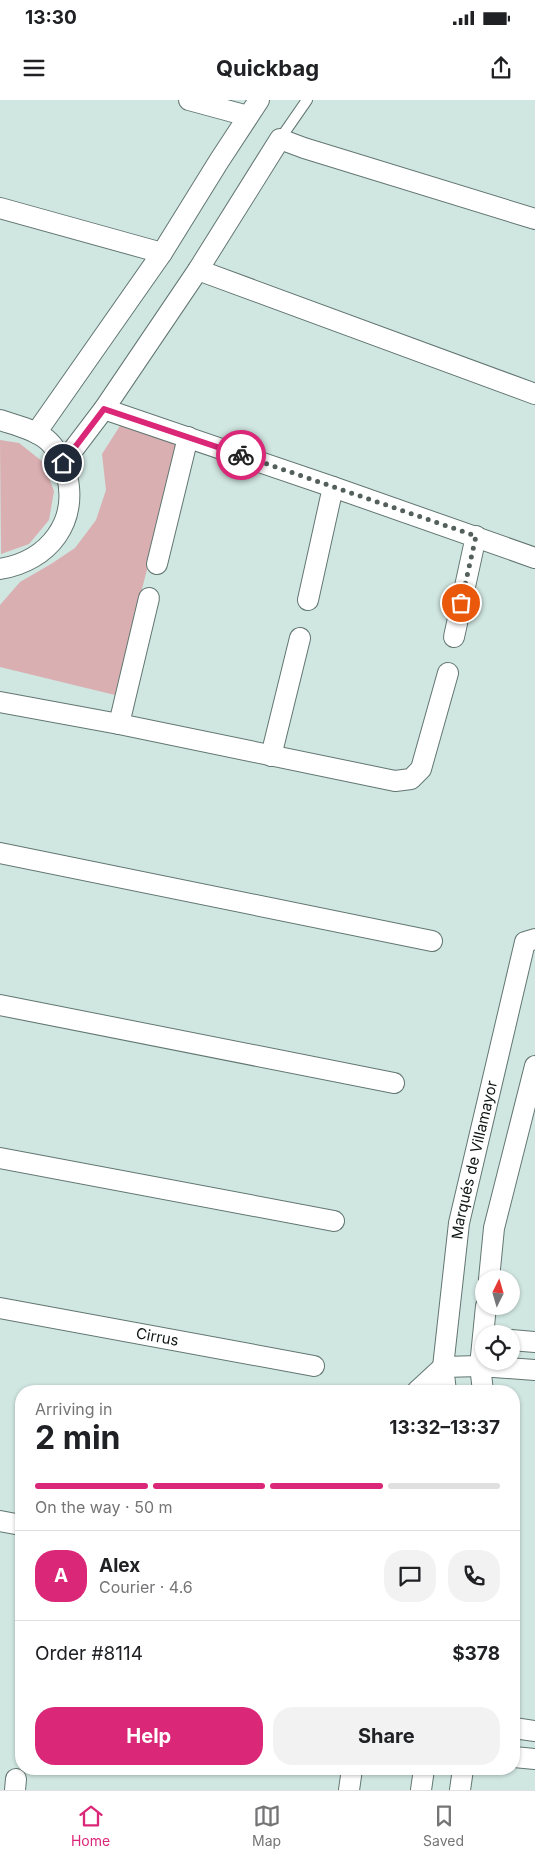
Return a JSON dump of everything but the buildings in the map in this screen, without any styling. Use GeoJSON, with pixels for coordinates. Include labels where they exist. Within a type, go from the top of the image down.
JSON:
{"type":"FeatureCollection","features":[{"type":"Feature","properties":{"kind":"street"},"geometry":{"type":"LineString","coordinates":[[36,432],[162,253],[253,108],[189,100]]}},
{"type":"Feature","properties":{"kind":"street"},"geometry":{"type":"LineString","coordinates":[[63,463],[104,409],[198,270],[280,139],[535,219]]}},
{"type":"Feature","properties":{"kind":"street"},"geometry":{"type":"LineString","coordinates":[[0,208],[162,253]]}},
{"type":"Feature","properties":{"kind":"street"},"geometry":{"type":"LineString","coordinates":[[198,270],[535,394]]}},
{"type":"Feature","properties":{"kind":"street"},"geometry":{"type":"LineString","coordinates":[[104,409],[333,486],[535,558]]}},
{"type":"Feature","properties":{"kind":"street"},"geometry":{"type":"LineString","coordinates":[[0,420],[36,432],[48,440],[63,463],[69,484],[69,505],[63,526],[52,544],[35,557],[16,567],[0,569]]}},
{"type":"Feature","properties":{"kind":"street"},"geometry":{"type":"LineString","coordinates":[[157,564],[188,437]]}},
{"type":"Feature","properties":{"kind":"street"},"geometry":{"type":"LineString","coordinates":[[308,600],[333,486]]}},
{"type":"Feature","properties":{"kind":"street"},"geometry":{"type":"LineString","coordinates":[[454,637],[476,536]]}},
{"type":"Feature","properties":{"kind":"street"},"geometry":{"type":"LineString","coordinates":[[119,724],[149,598]]}},
{"type":"Feature","properties":{"kind":"street"},"geometry":{"type":"LineString","coordinates":[[271,756],[300,638]]}},
{"type":"Feature","properties":{"kind":"street"},"geometry":{"type":"LineString","coordinates":[[0,702],[119,724],[395,781],[411,779],[421,769],[448,673]]}},
{"type":"Feature","properties":{"kind":"street"},"geometry":{"type":"LineString","coordinates":[[0,853],[432,941]]}},
{"type":"Feature","properties":{"kind":"street","name":"Marqués de Villamayor"},"geometry":{"type":"LineString","coordinates":[[445,1385],[443,1367],[459,1223],[525,942],[535,940]]}},
{"type":"Feature","properties":{"kind":"street"},"geometry":{"type":"LineString","coordinates":[[0,1005],[394,1083]]}},
{"type":"Feature","properties":{"kind":"street"},"geometry":{"type":"LineString","coordinates":[[490,1270],[494,1228],[535,1066]]}},
{"type":"Feature","properties":{"kind":"street"},"geometry":{"type":"LineString","coordinates":[[0,1158],[334,1221]]}},
{"type":"Feature","properties":{"kind":"street","name":"Cirrus"},"geometry":{"type":"LineString","coordinates":[[0,1308],[314,1366]]}},
{"type":"Feature","properties":{"kind":"street"},"geometry":{"type":"LineString","coordinates":[[520,1341],[535,1342]]}},
{"type":"Feature","properties":{"kind":"street"},"geometry":{"type":"LineString","coordinates":[[424,1385],[443,1367],[475,1366]]}},
{"type":"Feature","properties":{"kind":"street"},"geometry":{"type":"LineString","coordinates":[[520,1369],[535,1370]]}},
{"type":"Feature","properties":{"kind":"street"},"geometry":{"type":"LineString","coordinates":[[480,1370],[482,1385]]}},
{"type":"Feature","properties":{"kind":"street"},"geometry":{"type":"LineString","coordinates":[[0,1521],[15,1524]]}},
{"type":"Feature","properties":{"kind":"street"},"geometry":{"type":"LineString","coordinates":[[520,1729],[535,1731]]}},
{"type":"Feature","properties":{"kind":"street"},"geometry":{"type":"LineString","coordinates":[[520,1758],[535,1759]]}},
{"type":"Feature","properties":{"kind":"street"},"geometry":{"type":"LineString","coordinates":[[349,1790],[351,1775]]}},
{"type":"Feature","properties":{"kind":"street"},"geometry":{"type":"LineString","coordinates":[[421,1790],[423,1775]]}},
{"type":"Feature","properties":{"kind":"street"},"geometry":{"type":"LineString","coordinates":[[460,1790],[462,1775]]}},
{"type":"Feature","properties":{"kind":"lane"},"geometry":{"type":"LineString","coordinates":[[280,139],[307,100]]}},
{"type":"Feature","properties":{"kind":"shaded area"},"geometry":{"type":"Polygon","coordinates":[[[125,418],[181,436],[115,695],[0,667],[0,605],[20,582],[75,548],[96,520],[106,490],[102,454],[125,418]]]}},
{"type":"Feature","properties":{"kind":"shaded area"},"geometry":{"type":"Polygon","coordinates":[[[0,440],[19,443],[43,462],[54,491],[49,520],[29,544],[1,554],[0,440]]]}},
{"type":"Feature","properties":{"kind":"way so far"},"geometry":{"type":"LineString","coordinates":[[241,455],[476,536],[461,603]]}},
{"type":"Feature","properties":{"kind":"route"},"geometry":{"type":"LineString","coordinates":[[63,463],[104,409],[241,455]]}}]}
